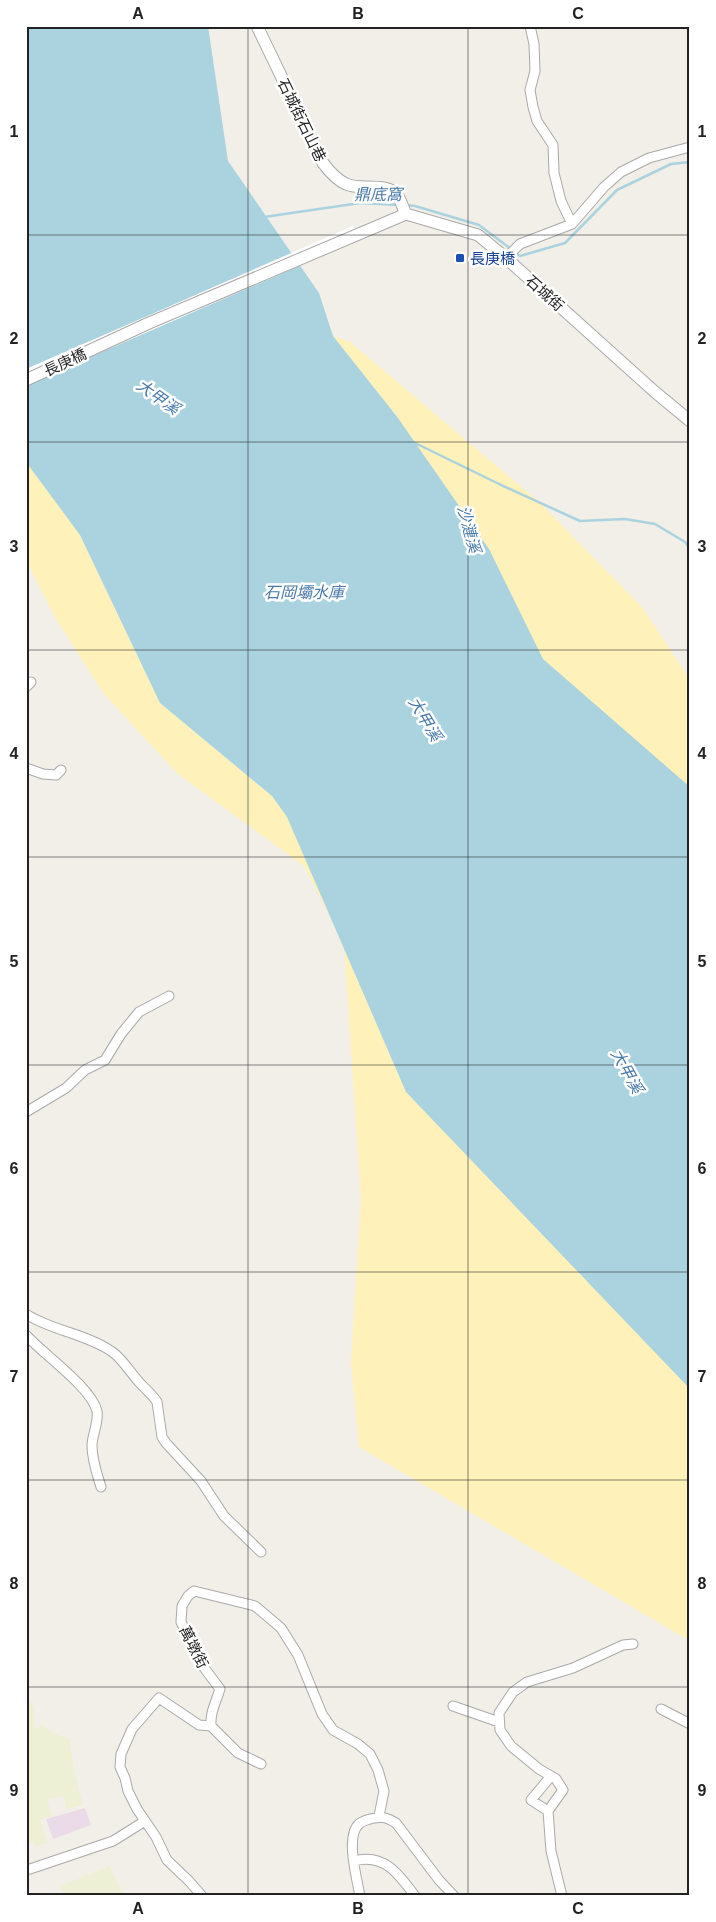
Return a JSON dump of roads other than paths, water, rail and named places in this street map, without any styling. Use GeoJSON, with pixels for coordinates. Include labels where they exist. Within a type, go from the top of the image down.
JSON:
{"type":"FeatureCollection","features":[{"type":"Feature","properties":{"kind":"street","name":"石城街石山巷"},"geometry":{"type":"LineString","coordinates":[[257,26],[318,155],[328,170],[347,185],[382,188],[398,195],[406,214]]}},
{"type":"Feature","properties":{"kind":"street"},"geometry":{"type":"LineString","coordinates":[[530,26],[534,44],[535,71],[530,90],[533,107],[538,121],[553,145],[554,173],[561,201],[572,224]]}},
{"type":"Feature","properties":{"kind":"street"},"geometry":{"type":"LineString","coordinates":[[507,256],[520,244],[539,235],[572,224],[604,187],[621,172],[649,158],[690,147]]}},
{"type":"Feature","properties":{"kind":"street","name":"長庚橋"},"geometry":{"type":"LineString","coordinates":[[26,380],[149,323],[406,214]]}},
{"type":"Feature","properties":{"kind":"street","name":"石城街"},"geometry":{"type":"LineString","coordinates":[[406,214],[478,235],[507,256],[655,392],[690,421]]}},
{"type":"Feature","properties":{"kind":"street"},"geometry":{"type":"LineString","coordinates":[[26,768],[43,774],[56,775],[62,770]]}},
{"type":"Feature","properties":{"kind":"street"},"geometry":{"type":"LineString","coordinates":[[26,1112],[66,1088],[85,1070],[105,1060],[120,1034],[139,1012],[169,996]]}},
{"type":"Feature","properties":{"kind":"street"},"geometry":{"type":"LineString","coordinates":[[26,1314],[46,1324],[75,1334],[109,1350],[115,1355],[157,1402],[162,1436],[166,1443],[201,1481],[224,1516],[261,1552]]}},
{"type":"Feature","properties":{"kind":"street"},"geometry":{"type":"LineString","coordinates":[[26,1335],[57,1362],[89,1397],[96,1408],[98,1418],[92,1446],[100,1487]]}},
{"type":"Feature","properties":{"kind":"street","name":"萬墩街"},"geometry":{"type":"LineString","coordinates":[[211,1726],[212,1708],[220,1689],[202,1665],[181,1622],[182,1606],[188,1596],[194,1591],[255,1606],[281,1628],[298,1655],[322,1714],[333,1730],[358,1744],[370,1754],[378,1770],[384,1791],[379,1816]]}},
{"type":"Feature","properties":{"kind":"street"},"geometry":{"type":"LineString","coordinates":[[562,1896],[551,1851],[548,1812],[563,1790],[556,1779],[511,1746],[500,1730],[498,1713],[513,1692],[527,1682],[573,1668],[623,1645],[633,1644]]}},
{"type":"Feature","properties":{"kind":"street"},"geometry":{"type":"LineString","coordinates":[[202,1896],[167,1860],[156,1837],[128,1791],[120,1767],[121,1754],[132,1729],[159,1698],[199,1725],[211,1726],[238,1753],[261,1764]]}},
{"type":"Feature","properties":{"kind":"street"},"geometry":{"type":"LineString","coordinates":[[453,1706],[499,1722]]}},
{"type":"Feature","properties":{"kind":"street"},"geometry":{"type":"LineString","coordinates":[[661,1709],[690,1724]]}},
{"type":"Feature","properties":{"kind":"street"},"geometry":{"type":"LineString","coordinates":[[548,1812],[531,1800],[551,1776]]}},
{"type":"Feature","properties":{"kind":"street"},"geometry":{"type":"LineString","coordinates":[[360,1896],[354,1861],[353,1832],[360,1823],[379,1816],[387,1817],[396,1822],[439,1880],[454,1896]]}},
{"type":"Feature","properties":{"kind":"street"},"geometry":{"type":"LineString","coordinates":[[30,1869],[113,1841],[145,1821]]}},
{"type":"Feature","properties":{"kind":"street"},"geometry":{"type":"LineString","coordinates":[[354,1861],[369,1860],[386,1864],[396,1871],[414,1896]]}},
{"type":"Feature","properties":{"kind":"water"},"geometry":{"type":"Polygon","coordinates":[[[26,26],[208,26],[228,161],[319,293],[333,336],[398,418],[489,549],[543,659],[690,787],[690,1389],[406,1092],[287,817],[272,796],[160,703],[80,535],[26,462],[26,26]]]}},
{"type":"Feature","properties":{"kind":"waterway","name":"鼎底窩"},"geometry":{"type":"LineString","coordinates":[[515,253],[520,256],[565,243],[617,190],[671,164],[690,162]]}},
{"type":"Feature","properties":{"kind":"waterway","name":"鼎底窩"},"geometry":{"type":"LineString","coordinates":[[264,217],[360,203],[399,205]]}},
{"type":"Feature","properties":{"kind":"waterway","name":"鼎底窩"},"geometry":{"type":"LineString","coordinates":[[405,205],[415,206],[479,225],[511,249]]}},
{"type":"Feature","properties":{"kind":"waterway"},"geometry":{"type":"LineString","coordinates":[[413,442],[580,521],[625,519],[655,524],[685,542],[690,549]]}},
{"type":"Feature","properties":{"kind":"place","name":"長庚橋"},"geometry":{"type":"Point","coordinates":[460,258]}},
{"type":"Feature","properties":{"kind":"water label","name":"大甲溪"},"geometry":{"type":"Point","coordinates":[158,397]}},
{"type":"Feature","properties":{"kind":"water label","name":"沙漣溪"},"geometry":{"type":"Point","coordinates":[469,529]}},
{"type":"Feature","properties":{"kind":"water label","name":"石岡壩水庫"},"geometry":{"type":"Point","coordinates":[304,592]}},
{"type":"Feature","properties":{"kind":"water label","name":"大甲溪"},"geometry":{"type":"Point","coordinates":[425,719]}},
{"type":"Feature","properties":{"kind":"water label","name":"大甲溪"},"geometry":{"type":"Point","coordinates":[627,1071]}}]}
